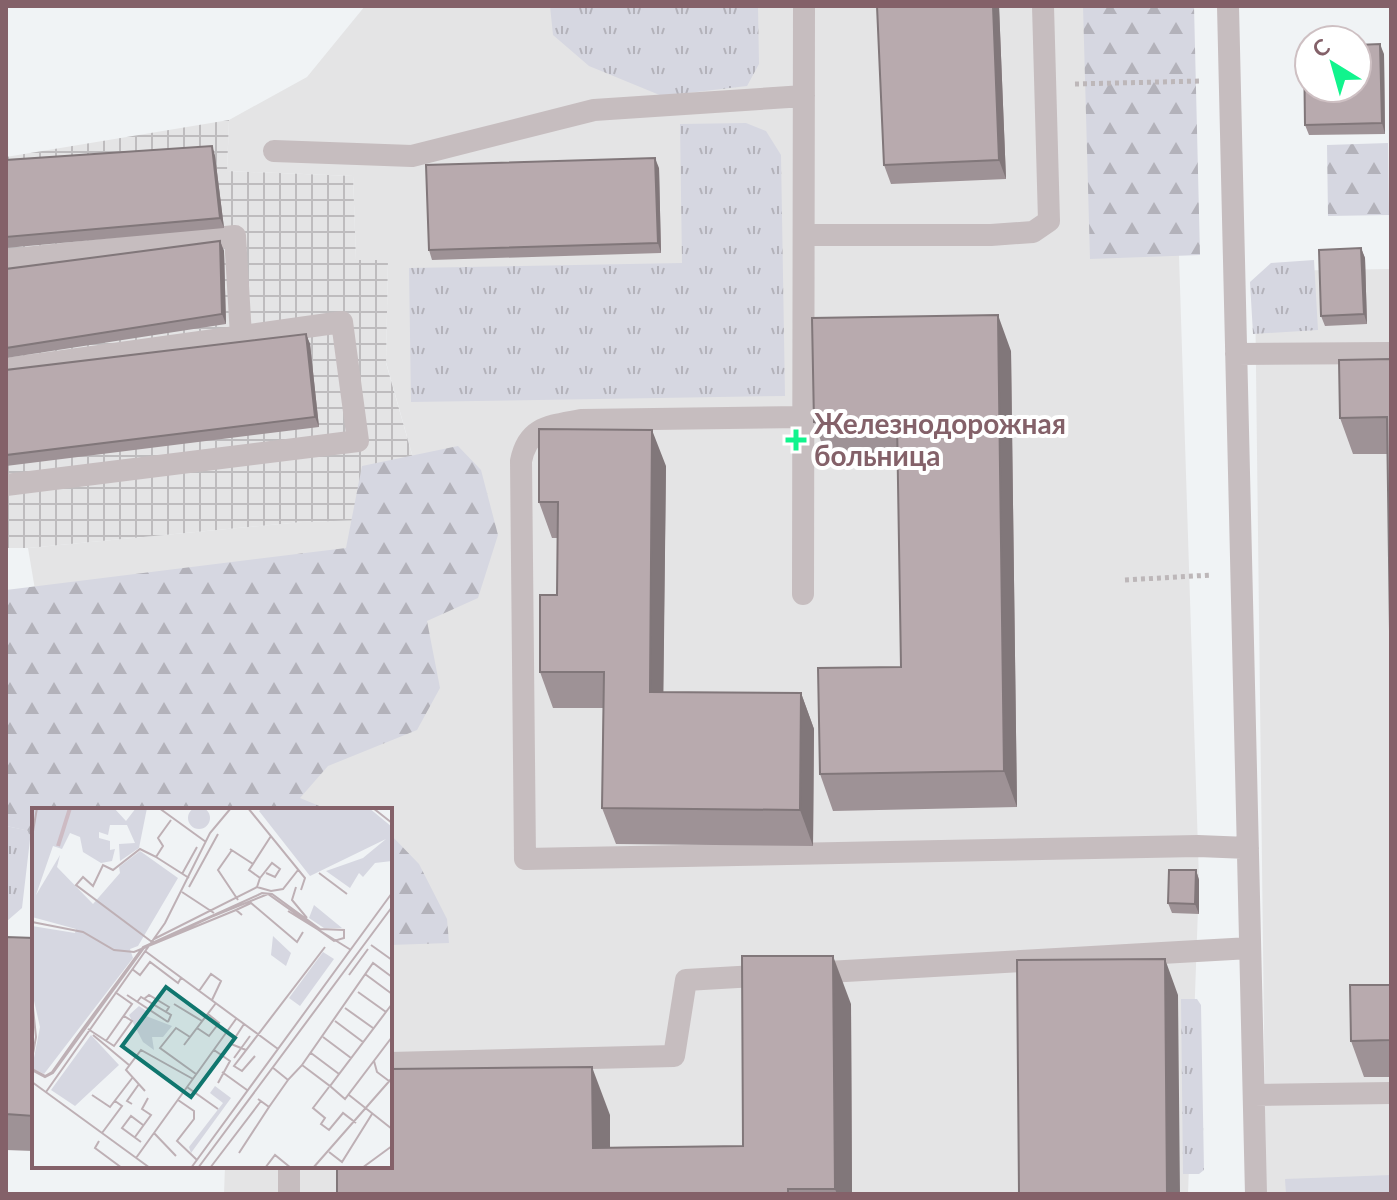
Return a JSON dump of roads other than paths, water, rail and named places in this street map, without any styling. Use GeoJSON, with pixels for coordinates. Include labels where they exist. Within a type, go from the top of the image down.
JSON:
{"type":"FeatureCollection","features":[{"type":"Feature","properties":{"kind":"lane"},"geometry":{"type":"LineString","coordinates":[[803,594],[804,6]]}},
{"type":"Feature","properties":{"kind":"lane"},"geometry":{"type":"LineString","coordinates":[[804,235],[991,235],[1033,232],[1049,221],[1043,6]]}},
{"type":"Feature","properties":{"kind":"lane"},"geometry":{"type":"LineString","coordinates":[[1228,6],[1256,1194]]}},
{"type":"Feature","properties":{"kind":"lane"},"geometry":{"type":"LineString","coordinates":[[274,151],[412,156],[594,110],[804,96]]}},
{"type":"Feature","properties":{"kind":"lane"},"geometry":{"type":"LineString","coordinates":[[6,260],[235,236],[241,336]]}},
{"type":"Feature","properties":{"kind":"lane"},"geometry":{"type":"LineString","coordinates":[[6,369],[342,322],[358,441],[6,485]]}},
{"type":"Feature","properties":{"kind":"lane"},"geometry":{"type":"LineString","coordinates":[[1236,354],[1391,353]]}},
{"type":"Feature","properties":{"kind":"lane"},"geometry":{"type":"LineString","coordinates":[[803,417],[581,420],[550,426],[535,433],[524,445],[521,461],[525,859],[1198,846],[1248,848]]}},
{"type":"Feature","properties":{"kind":"lane"},"geometry":{"type":"LineString","coordinates":[[392,1063],[674,1056],[686,980],[1250,948]]}},
{"type":"Feature","properties":{"kind":"lane"},"geometry":{"type":"LineString","coordinates":[[1254,1095],[1391,1093]]}},
{"type":"Feature","properties":{"kind":"lane"},"geometry":{"type":"LineString","coordinates":[[289,1168],[289,1194]]}},
{"type":"Feature","properties":{"kind":"place","name":"Железнодорожная больница"},"geometry":{"type":"Point","coordinates":[796,440]}}]}
